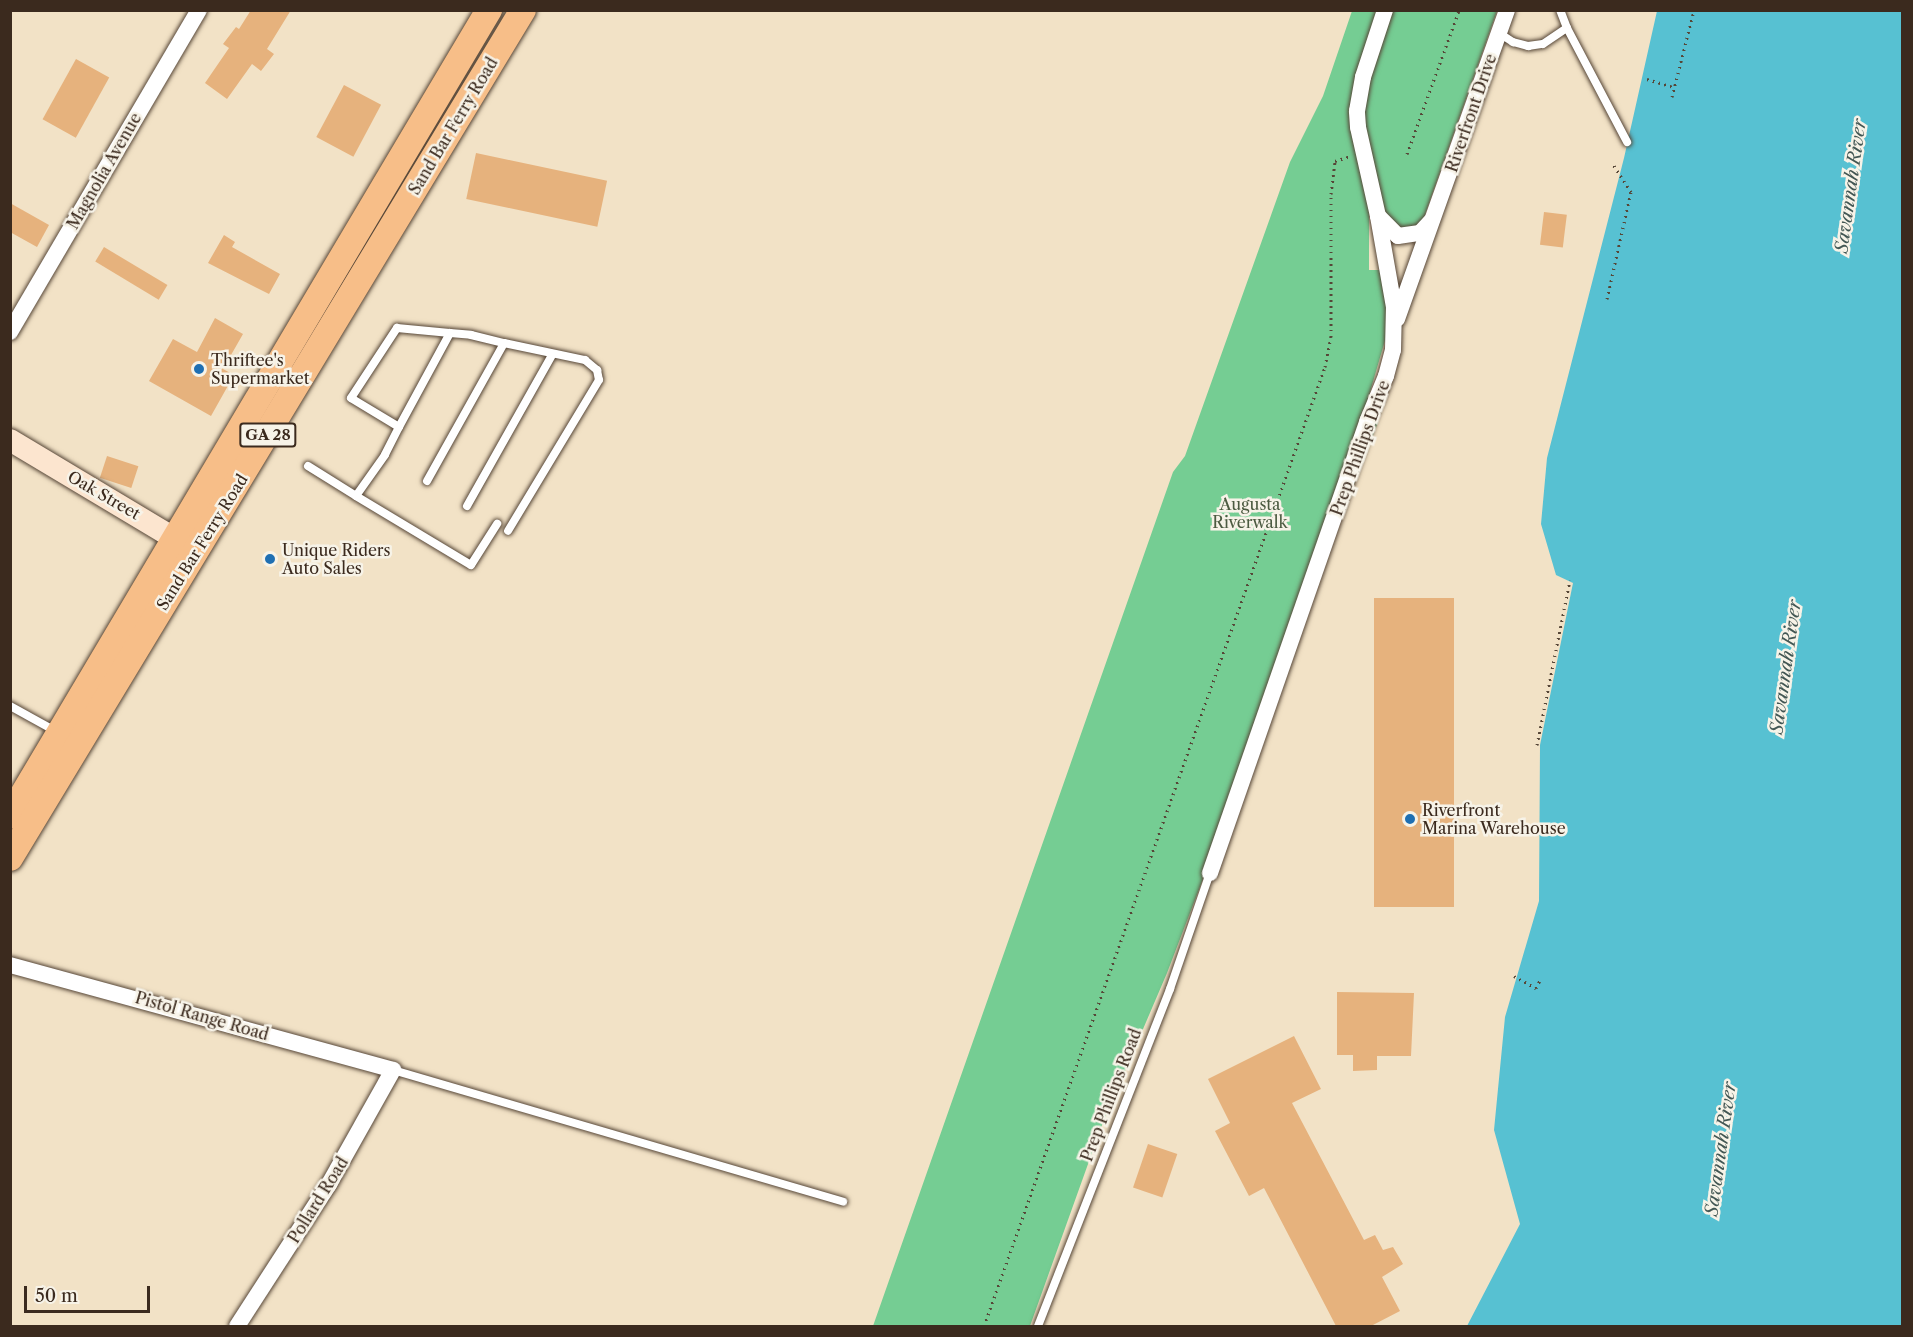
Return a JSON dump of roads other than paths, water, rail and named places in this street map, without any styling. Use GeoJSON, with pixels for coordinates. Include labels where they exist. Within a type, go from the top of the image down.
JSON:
{"type":"FeatureCollection","features":[{"type":"Feature","properties":{"kind":"main road","name":"Sand Bar Ferry Road"},"geometry":{"type":"LineString","coordinates":[[10,858],[186,545],[276,394],[489,10]]}},
{"type":"Feature","properties":{"kind":"main road","name":"Sand Bar Ferry Road"},"geometry":{"type":"LineString","coordinates":[[276,394],[523,10]]}},
{"type":"Feature","properties":{"kind":"main road","name":"Sand Bar Ferry Road"},"geometry":{"type":"LineString","coordinates":[[10,816],[60,733],[186,545]]}},
{"type":"Feature","properties":{"kind":"street","name":"Magnolia Avenue"},"geometry":{"type":"LineString","coordinates":[[10,332],[199,10]]}},
{"type":"Feature","properties":{"kind":"street","name":"Prep Phillips Drive"},"geometry":{"type":"LineString","coordinates":[[1210,873],[1367,422],[1386,376],[1395,325],[1378,216],[1358,126],[1363,77],[1385,10]]}},
{"type":"Feature","properties":{"kind":"street","name":"Riverfront Drive"},"geometry":{"type":"LineString","coordinates":[[1395,325],[1507,10]]}},
{"type":"Feature","properties":{"kind":"street","name":"Riverfront Drive"},"geometry":{"type":"LineString","coordinates":[[1378,216],[1390,231],[1398,236],[1407,237],[1420,233],[1435,215]]}},
{"type":"Feature","properties":{"kind":"street","name":"Oak Street"},"geometry":{"type":"LineString","coordinates":[[10,440],[186,545]]}},
{"type":"Feature","properties":{"kind":"street","name":"Pistol Range Road"},"geometry":{"type":"LineString","coordinates":[[10,965],[393,1070]]}},
{"type":"Feature","properties":{"kind":"street","name":"Pollard Road"},"geometry":{"type":"LineString","coordinates":[[237,1326],[329,1184],[393,1070]]}},
{"type":"Feature","properties":{"kind":"lane"},"geometry":{"type":"LineString","coordinates":[[1560,10],[1567,28],[1627,142]]}},
{"type":"Feature","properties":{"kind":"lane"},"geometry":{"type":"LineString","coordinates":[[1499,33],[1513,42],[1536,45],[1543,44],[1567,28]]}},
{"type":"Feature","properties":{"kind":"lane"},"geometry":{"type":"LineString","coordinates":[[399,427],[351,398],[397,328],[450,333],[585,360],[597,370],[599,380],[508,531]]}},
{"type":"Feature","properties":{"kind":"lane"},"geometry":{"type":"LineString","coordinates":[[356,496],[385,455],[450,333]]}},
{"type":"Feature","properties":{"kind":"lane"},"geometry":{"type":"LineString","coordinates":[[427,481],[504,343]]}},
{"type":"Feature","properties":{"kind":"lane"},"geometry":{"type":"LineString","coordinates":[[467,506],[552,355]]}},
{"type":"Feature","properties":{"kind":"lane"},"geometry":{"type":"LineString","coordinates":[[308,466],[471,564],[497,524]]}},
{"type":"Feature","properties":{"kind":"lane"},"geometry":{"type":"LineString","coordinates":[[10,706],[60,733]]}},
{"type":"Feature","properties":{"kind":"lane","name":"Prep Phillips Road"},"geometry":{"type":"LineString","coordinates":[[1038,1326],[1170,989],[1210,873]]}},
{"type":"Feature","properties":{"kind":"lane"},"geometry":{"type":"LineString","coordinates":[[393,1070],[843,1202]]}},
{"type":"Feature","properties":{"kind":"water","name":"Savannah River"},"geometry":{"type":"Polygon","coordinates":[[[1657,11],[1902,11],[1902,1326],[1467,1326],[1520,1224],[1494,1130],[1505,1017],[1539,901],[1540,745],[1573,583],[1556,575],[1541,524],[1547,458],[1624,158],[1657,11]]]}},
{"type":"Feature","properties":{"kind":"place","name":"Thriftee's Supermarket"},"geometry":{"type":"Point","coordinates":[199,369]}},
{"type":"Feature","properties":{"kind":"place","name":"Unique Riders Auto Sales"},"geometry":{"type":"Point","coordinates":[270,559]}},
{"type":"Feature","properties":{"kind":"place","name":"Riverfront Marina Warehouse"},"geometry":{"type":"Point","coordinates":[1410,819]}},
{"type":"Feature","properties":{"kind":"park label","name":"Augusta Riverwalk"},"geometry":{"type":"Point","coordinates":[1250,513]}}]}
